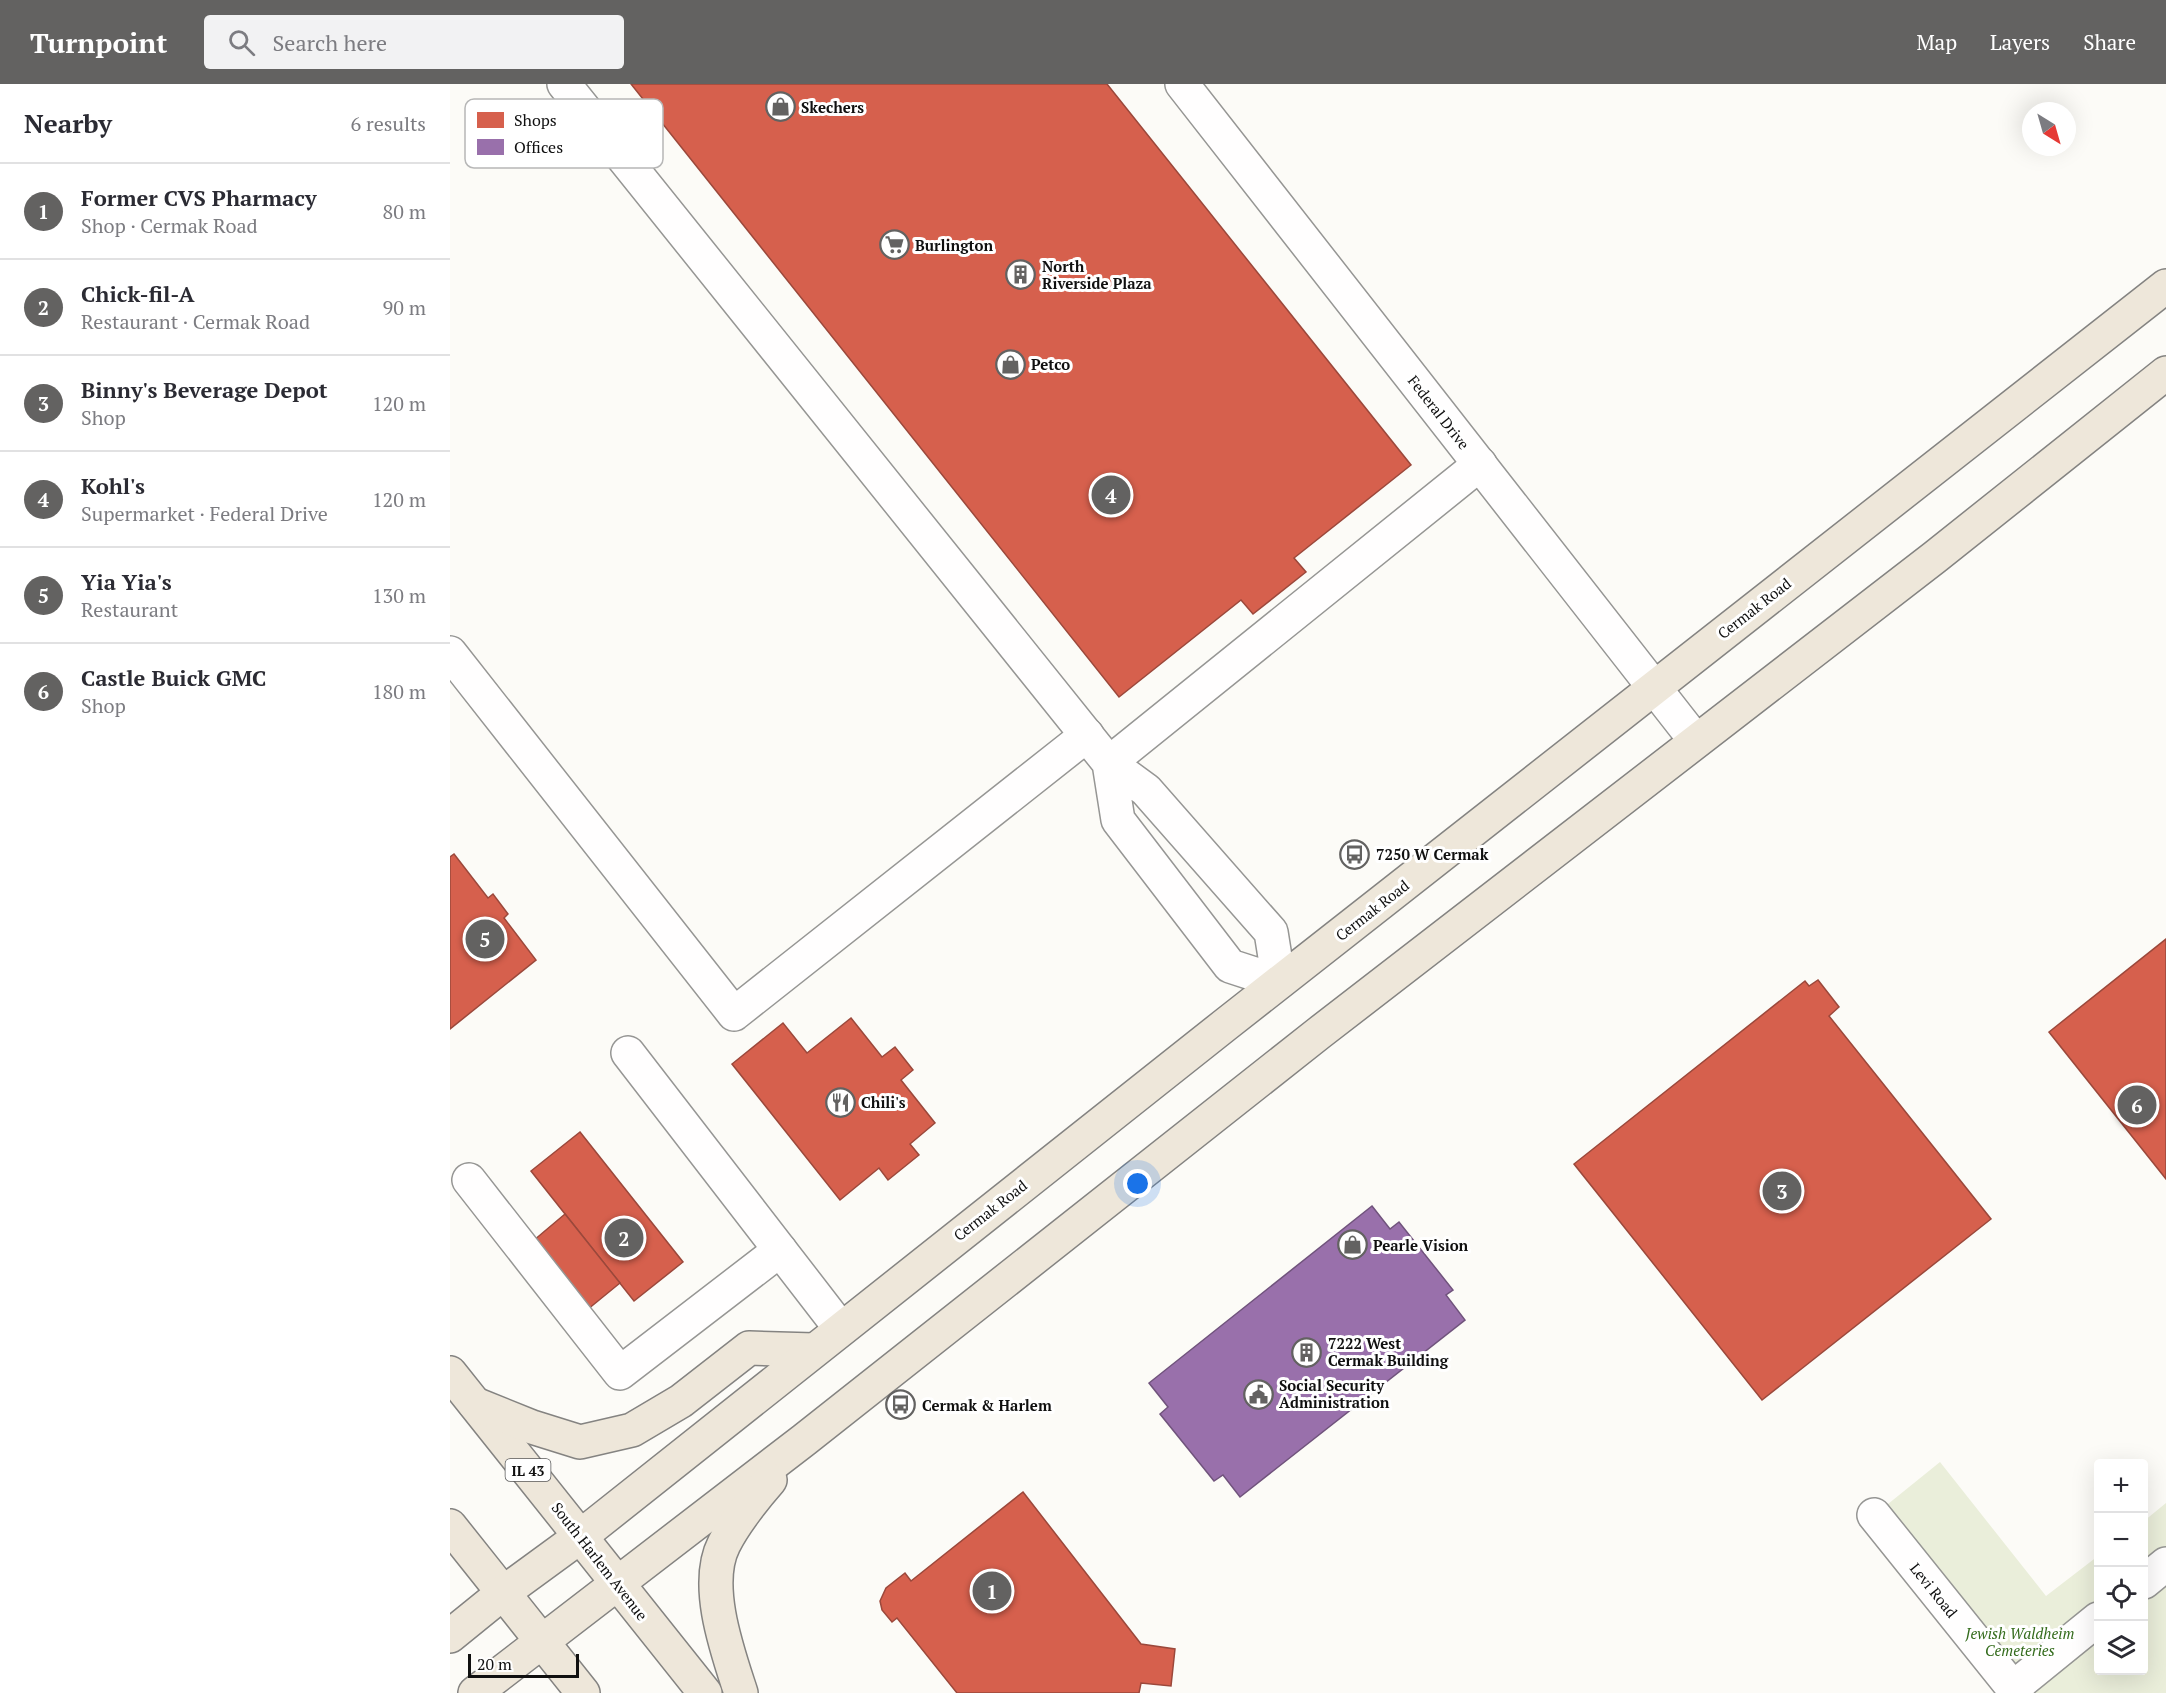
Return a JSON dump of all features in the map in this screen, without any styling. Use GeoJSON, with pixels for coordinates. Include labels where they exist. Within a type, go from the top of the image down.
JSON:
{"type":"FeatureCollection","features":[{"type":"Feature","properties":{"kind":"main road","name":"Cermak Road"},"geometry":{"type":"LineString","coordinates":[[450,1636],[503,1593],[581,1536],[1279,982],[2166,286]]}},
{"type":"Feature","properties":{"kind":"main road"},"geometry":{"type":"LineString","coordinates":[[475,1693],[804,1440],[1319,1033],[1935,557],[2166,373]]}},
{"type":"Feature","properties":{"kind":"main road"},"geometry":{"type":"LineString","coordinates":[[475,1404],[532,1427],[580,1442],[632,1430],[681,1401],[749,1348],[814,1350]]}},
{"type":"Feature","properties":{"kind":"main road","name":"South Harlem Avenue"},"geometry":{"type":"LineString","coordinates":[[450,1373],[705,1693]]}},
{"type":"Feature","properties":{"kind":"main road"},"geometry":{"type":"LineString","coordinates":[[741,1693],[723,1638],[715,1581],[723,1546],[760,1491],[804,1440]]}},
{"type":"Feature","properties":{"kind":"main road"},"geometry":{"type":"LineString","coordinates":[[450,1526],[583,1693]]}},
{"type":"Feature","properties":{"kind":"street"},"geometry":{"type":"LineString","coordinates":[[564,84],[576,99]]}},
{"type":"Feature","properties":{"kind":"street","name":"Federal Drive"},"geometry":{"type":"LineString","coordinates":[[1182,84],[1696,741]]}},
{"type":"Feature","properties":{"kind":"street"},"geometry":{"type":"LineString","coordinates":[[631,168],[1108,763],[1146,789],[1271,932],[1279,982],[1230,966],[1118,820],[1108,763]]}},
{"type":"Feature","properties":{"kind":"street"},"geometry":{"type":"LineString","coordinates":[[1108,763],[1480,464]]}},
{"type":"Feature","properties":{"kind":"street"},"geometry":{"type":"LineString","coordinates":[[450,653],[734,1014],[1087,735]]}},
{"type":"Feature","properties":{"kind":"street"},"geometry":{"type":"LineString","coordinates":[[628,1053],[841,1329]]}},
{"type":"Feature","properties":{"kind":"street"},"geometry":{"type":"LineString","coordinates":[[469,1180],[620,1372],[780,1250]]}},
{"type":"Feature","properties":{"kind":"street","name":"Levi Road"},"geometry":{"type":"LineString","coordinates":[[1875,1515],[2015,1690]]}},
{"type":"Feature","properties":{"kind":"street"},"geometry":{"type":"LineString","coordinates":[[2148,1579],[2166,1564]]}},
{"type":"Feature","properties":{"kind":"street"},"geometry":{"type":"LineString","coordinates":[[2015,1690],[2095,1621]]}},
{"type":"Feature","properties":{"kind":"green space","name":"Jewish Waldheim Cemeteries"},"geometry":{"type":"Polygon","coordinates":[[[1940,1462],[2046,1596],[2094,1559],[2094,1675],[2148,1675],[2148,1518],[2166,1503],[2166,1693],[1995,1693],[1862,1525],[1940,1462]]]}},
{"type":"Feature","properties":{"kind":"building: Shops","name":"North Riverside Plaza"},"geometry":{"type":"Polygon","coordinates":[[[631,84],[1107,84],[1411,465],[1294,558],[1306,572],[1253,614],[1241,600],[1119,697],[663,124],[663,99],[643,99],[631,84]]]}},
{"type":"Feature","properties":{"kind":"building: Shops"},"geometry":{"type":"Polygon","coordinates":[[[454,854],[488,898],[493,894],[508,914],[504,918],[536,960],[450,1029],[450,857],[454,854]]]}},
{"type":"Feature","properties":{"kind":"building: Shops"},"geometry":{"type":"Polygon","coordinates":[[[2166,939],[2166,1179],[2049,1032],[2166,939]]]}},
{"type":"Feature","properties":{"kind":"building: Shops"},"geometry":{"type":"Polygon","coordinates":[[[1818,980],[1839,1007],[1829,1016],[1991,1219],[1762,1400],[1574,1164],[1805,981],[1809,986],[1818,980]]]}},
{"type":"Feature","properties":{"kind":"building: Shops","name":"Chili's"},"geometry":{"type":"Polygon","coordinates":[[[851,1018],[882,1057],[895,1047],[913,1070],[901,1080],[935,1123],[910,1144],[919,1155],[888,1180],[879,1168],[840,1200],[732,1064],[783,1023],[807,1053],[851,1018]]]}},
{"type":"Feature","properties":{"kind":"building: Shops"},"geometry":{"type":"Polygon","coordinates":[[[580,1132],[683,1262],[634,1301],[531,1171],[580,1132]]]}},
{"type":"Feature","properties":{"kind":"building: Shops"},"geometry":{"type":"Polygon","coordinates":[[[565,1214],[620,1283],[582,1314],[527,1246],[565,1214]]]}},
{"type":"Feature","properties":{"kind":"building: Shops"},"geometry":{"type":"Polygon","coordinates":[[[1023,1492],[1141,1644],[1175,1649],[1171,1686],[1141,1683],[1139,1693],[957,1693],[897,1618],[892,1622],[882,1610],[880,1601],[886,1588],[905,1573],[911,1581],[1023,1492]]]}},
{"type":"Feature","properties":{"kind":"building: Offices","name":"7222 West Cermak Building"},"geometry":{"type":"Polygon","coordinates":[[[1372,1206],[1390,1229],[1399,1222],[1453,1290],[1446,1295],[1465,1320],[1240,1497],[1223,1475],[1214,1481],[1160,1414],[1168,1407],[1149,1383],[1372,1206]]]}},
{"type":"Feature","properties":{"kind":"place","name":"Skechers"},"geometry":{"type":"Point","coordinates":[780,107]}},
{"type":"Feature","properties":{"kind":"place","name":"Burlington"},"geometry":{"type":"Point","coordinates":[894,245]}},
{"type":"Feature","properties":{"kind":"place","name":"North Riverside Plaza"},"geometry":{"type":"Point","coordinates":[1021,275]}},
{"type":"Feature","properties":{"kind":"place","name":"Petco"},"geometry":{"type":"Point","coordinates":[1010,364]}},
{"type":"Feature","properties":{"kind":"place","name":"Kohl's"},"geometry":{"type":"Point","coordinates":[1111,495]}},
{"type":"Feature","properties":{"kind":"place","name":"7250 W Cermak"},"geometry":{"type":"Point","coordinates":[1355,854]}},
{"type":"Feature","properties":{"kind":"place","name":"Yia Yia's"},"geometry":{"type":"Point","coordinates":[485,939]}},
{"type":"Feature","properties":{"kind":"place","name":"Chili's"},"geometry":{"type":"Point","coordinates":[840,1102]}},
{"type":"Feature","properties":{"kind":"place","name":"Castle Buick GMC"},"geometry":{"type":"Point","coordinates":[2137,1105]}},
{"type":"Feature","properties":{"kind":"place","name":"Binny's Beverage Depot"},"geometry":{"type":"Point","coordinates":[1782,1191]}},
{"type":"Feature","properties":{"kind":"place","name":"Chick-fil-A"},"geometry":{"type":"Point","coordinates":[624,1238]}},
{"type":"Feature","properties":{"kind":"place","name":"Pearle Vision"},"geometry":{"type":"Point","coordinates":[1352,1245]}},
{"type":"Feature","properties":{"kind":"place","name":"7222 West Cermak Building"},"geometry":{"type":"Point","coordinates":[1307,1352]}},
{"type":"Feature","properties":{"kind":"place","name":"Social Security Administration"},"geometry":{"type":"Point","coordinates":[1258,1394]}},
{"type":"Feature","properties":{"kind":"place","name":"Cermak & Harlem"},"geometry":{"type":"Point","coordinates":[901,1405]}},
{"type":"Feature","properties":{"kind":"place","name":"Former CVS Pharmacy"},"geometry":{"type":"Point","coordinates":[992,1591]}}]}
